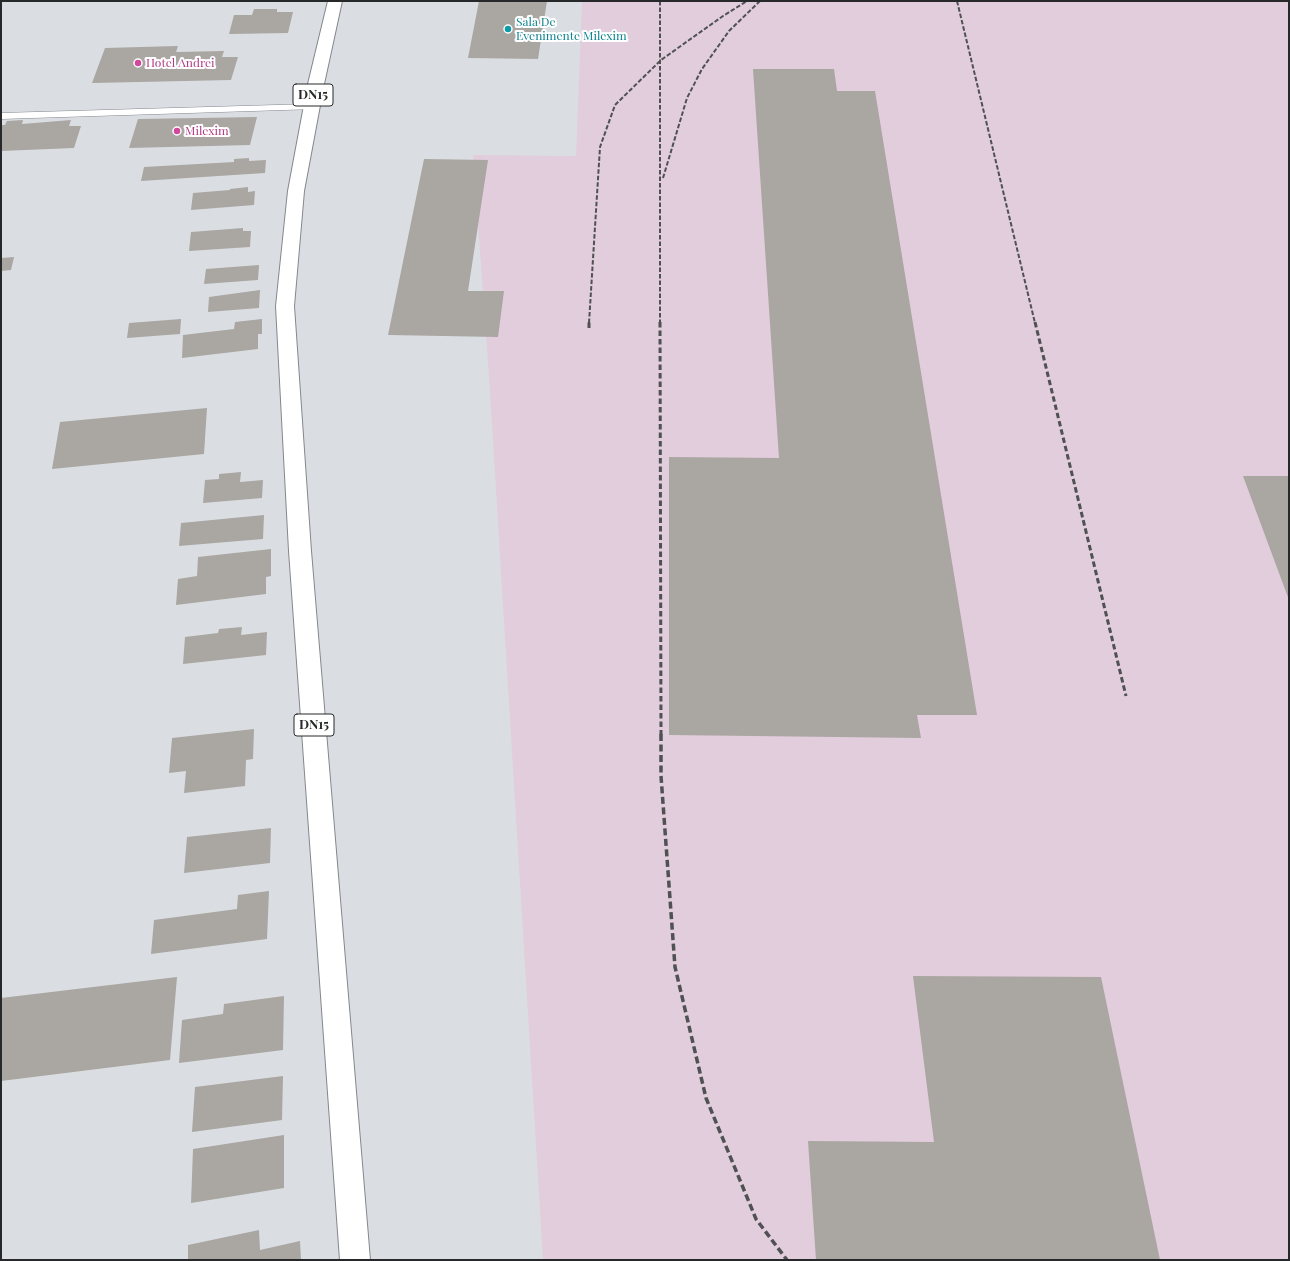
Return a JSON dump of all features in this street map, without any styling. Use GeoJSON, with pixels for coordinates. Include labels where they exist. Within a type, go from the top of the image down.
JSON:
{"type":"FeatureCollection","features":[{"type":"Feature","properties":{"kind":"main road","name":"DN15"},"geometry":{"type":"LineString","coordinates":[[334,1],[311,108],[296,191],[285,306],[300,551],[355,1260]]}},
{"type":"Feature","properties":{"kind":"lane"},"geometry":{"type":"LineString","coordinates":[[1,116],[311,108]]}},
{"type":"Feature","properties":{"kind":"shaded area"},"geometry":{"type":"Polygon","coordinates":[[[582,1],[1289,1],[1289,1260],[543,1260],[489,376],[473,155],[576,156],[582,1]]]}},
{"type":"Feature","properties":{"kind":"building","name":"Sala De Evenimente Milexim"},"geometry":{"type":"Polygon","coordinates":[[[479,1],[547,1],[538,59],[468,58],[479,1]]]}},
{"type":"Feature","properties":{"kind":"building"},"geometry":{"type":"Polygon","coordinates":[[[254,9],[277,9],[277,12],[293,12],[288,33],[229,34],[234,15],[252,15],[254,9]]]}},
{"type":"Feature","properties":{"kind":"building"},"geometry":{"type":"Polygon","coordinates":[[[178,46],[176,52],[224,51],[222,57],[238,57],[231,80],[92,83],[105,48],[178,46]]]}},
{"type":"Feature","properties":{"kind":"building"},"geometry":{"type":"Polygon","coordinates":[[[753,69],[834,69],[837,91],[875,91],[977,715],[917,715],[921,738],[669,735],[669,457],[779,458],[753,69]]]}},
{"type":"Feature","properties":{"kind":"building"},"geometry":{"type":"Polygon","coordinates":[[[257,117],[250,145],[129,148],[138,119],[257,117]]]}},
{"type":"Feature","properties":{"kind":"building"},"geometry":{"type":"Polygon","coordinates":[[[23,120],[22,124],[71,120],[69,126],[81,126],[74,148],[1,151],[1,125],[5,125],[7,121],[23,120]]]}},
{"type":"Feature","properties":{"kind":"building"},"geometry":{"type":"Polygon","coordinates":[[[249,158],[249,161],[266,160],[265,173],[141,181],[144,167],[234,162],[234,159],[249,158]]]}},
{"type":"Feature","properties":{"kind":"building"},"geometry":{"type":"Polygon","coordinates":[[[424,159],[488,160],[468,291],[504,291],[498,337],[388,335],[424,159]]]}},
{"type":"Feature","properties":{"kind":"building"},"geometry":{"type":"Polygon","coordinates":[[[248,187],[248,192],[255,191],[254,205],[191,210],[193,193],[248,187]]]}},
{"type":"Feature","properties":{"kind":"building"},"geometry":{"type":"Polygon","coordinates":[[[243,228],[243,231],[251,231],[250,247],[189,251],[191,232],[243,228]]]}},
{"type":"Feature","properties":{"kind":"building"},"geometry":{"type":"Polygon","coordinates":[[[14,257],[11,270],[1,271],[1,258],[14,257]]]}},
{"type":"Feature","properties":{"kind":"building"},"geometry":{"type":"Polygon","coordinates":[[[259,265],[258,280],[204,284],[206,269],[259,265]]]}},
{"type":"Feature","properties":{"kind":"building"},"geometry":{"type":"Polygon","coordinates":[[[260,290],[259,308],[208,312],[209,297],[260,290]]]}},
{"type":"Feature","properties":{"kind":"building"},"geometry":{"type":"Polygon","coordinates":[[[181,319],[180,334],[127,338],[129,323],[181,319]]]}},
{"type":"Feature","properties":{"kind":"building"},"geometry":{"type":"Polygon","coordinates":[[[262,319],[262,334],[258,334],[258,349],[182,358],[183,335],[234,329],[235,322],[262,319]]]}},
{"type":"Feature","properties":{"kind":"building"},"geometry":{"type":"Polygon","coordinates":[[[207,408],[204,454],[52,469],[60,422],[207,408]]]}},
{"type":"Feature","properties":{"kind":"building"},"geometry":{"type":"Polygon","coordinates":[[[241,472],[240,482],[263,480],[262,498],[203,503],[205,480],[219,479],[219,474],[241,472]]]}},
{"type":"Feature","properties":{"kind":"building"},"geometry":{"type":"Polygon","coordinates":[[[1243,476],[1289,476],[1289,600],[1243,476]]]}},
{"type":"Feature","properties":{"kind":"building"},"geometry":{"type":"Polygon","coordinates":[[[264,515],[263,539],[179,546],[181,523],[264,515]]]}},
{"type":"Feature","properties":{"kind":"building"},"geometry":{"type":"Polygon","coordinates":[[[271,549],[271,576],[266,577],[266,594],[176,605],[178,579],[197,576],[198,557],[271,549]]]}},
{"type":"Feature","properties":{"kind":"building"},"geometry":{"type":"Polygon","coordinates":[[[242,627],[241,635],[267,632],[266,655],[183,664],[185,637],[218,633],[219,629],[242,627]]]}},
{"type":"Feature","properties":{"kind":"building"},"geometry":{"type":"Polygon","coordinates":[[[254,729],[253,759],[246,760],[245,786],[184,793],[186,771],[169,773],[172,738],[254,729]]]}},
{"type":"Feature","properties":{"kind":"building"},"geometry":{"type":"Polygon","coordinates":[[[271,828],[270,863],[184,873],[187,837],[271,828]]]}},
{"type":"Feature","properties":{"kind":"building"},"geometry":{"type":"Polygon","coordinates":[[[269,891],[267,939],[151,954],[154,920],[237,909],[238,895],[269,891]]]}},
{"type":"Feature","properties":{"kind":"building"},"geometry":{"type":"Polygon","coordinates":[[[913,976],[1101,977],[1160,1260],[816,1260],[808,1141],[934,1142],[913,976]]]}},
{"type":"Feature","properties":{"kind":"building"},"geometry":{"type":"Polygon","coordinates":[[[177,977],[170,1060],[1,1081],[1,998],[177,977]]]}},
{"type":"Feature","properties":{"kind":"building"},"geometry":{"type":"Polygon","coordinates":[[[284,996],[283,1050],[179,1063],[182,1020],[223,1014],[224,1004],[284,996]]]}},
{"type":"Feature","properties":{"kind":"building"},"geometry":{"type":"Polygon","coordinates":[[[283,1076],[282,1120],[192,1132],[195,1087],[283,1076]]]}},
{"type":"Feature","properties":{"kind":"building"},"geometry":{"type":"Polygon","coordinates":[[[284,1135],[284,1188],[191,1203],[193,1149],[284,1135]]]}},
{"type":"Feature","properties":{"kind":"building"},"geometry":{"type":"Polygon","coordinates":[[[259,1230],[260,1250],[300,1241],[301,1260],[188,1260],[188,1245],[259,1230]]]}},
{"type":"Feature","properties":{"kind":"railway"},"geometry":{"type":"LineString","coordinates":[[660,1],[660,61]]}},
{"type":"Feature","properties":{"kind":"railway"},"geometry":{"type":"LineString","coordinates":[[660,61],[723,16],[747,1]]}},
{"type":"Feature","properties":{"kind":"railway"},"geometry":{"type":"LineString","coordinates":[[663,178],[687,98],[702,69],[729,31],[760,1]]}},
{"type":"Feature","properties":{"kind":"railway"},"geometry":{"type":"LineString","coordinates":[[957,1],[1035,323]]}},
{"type":"Feature","properties":{"kind":"railway"},"geometry":{"type":"LineString","coordinates":[[589,323],[600,147],[615,105],[660,61]]}},
{"type":"Feature","properties":{"kind":"railway"},"geometry":{"type":"LineString","coordinates":[[660,61],[660,322]]}},
{"type":"Feature","properties":{"kind":"railway"},"geometry":{"type":"LineString","coordinates":[[660,322],[661,735]]}},
{"type":"Feature","properties":{"kind":"railway"},"geometry":{"type":"LineString","coordinates":[[1035,322],[1126,696]]}},
{"type":"Feature","properties":{"kind":"railway"},"geometry":{"type":"LineString","coordinates":[[589,323],[589,328]]}},
{"type":"Feature","properties":{"kind":"railway"},"geometry":{"type":"LineString","coordinates":[[661,735],[661,776],[675,967],[706,1098],[756,1219],[787,1260]]}},
{"type":"Feature","properties":{"kind":"place","name":"Sala De Evenimente Milexim"},"geometry":{"type":"Point","coordinates":[508,29]}},
{"type":"Feature","properties":{"kind":"place","name":"Hotel Andrei"},"geometry":{"type":"Point","coordinates":[138,63]}},
{"type":"Feature","properties":{"kind":"place","name":"Milexim"},"geometry":{"type":"Point","coordinates":[177,131]}}]}
